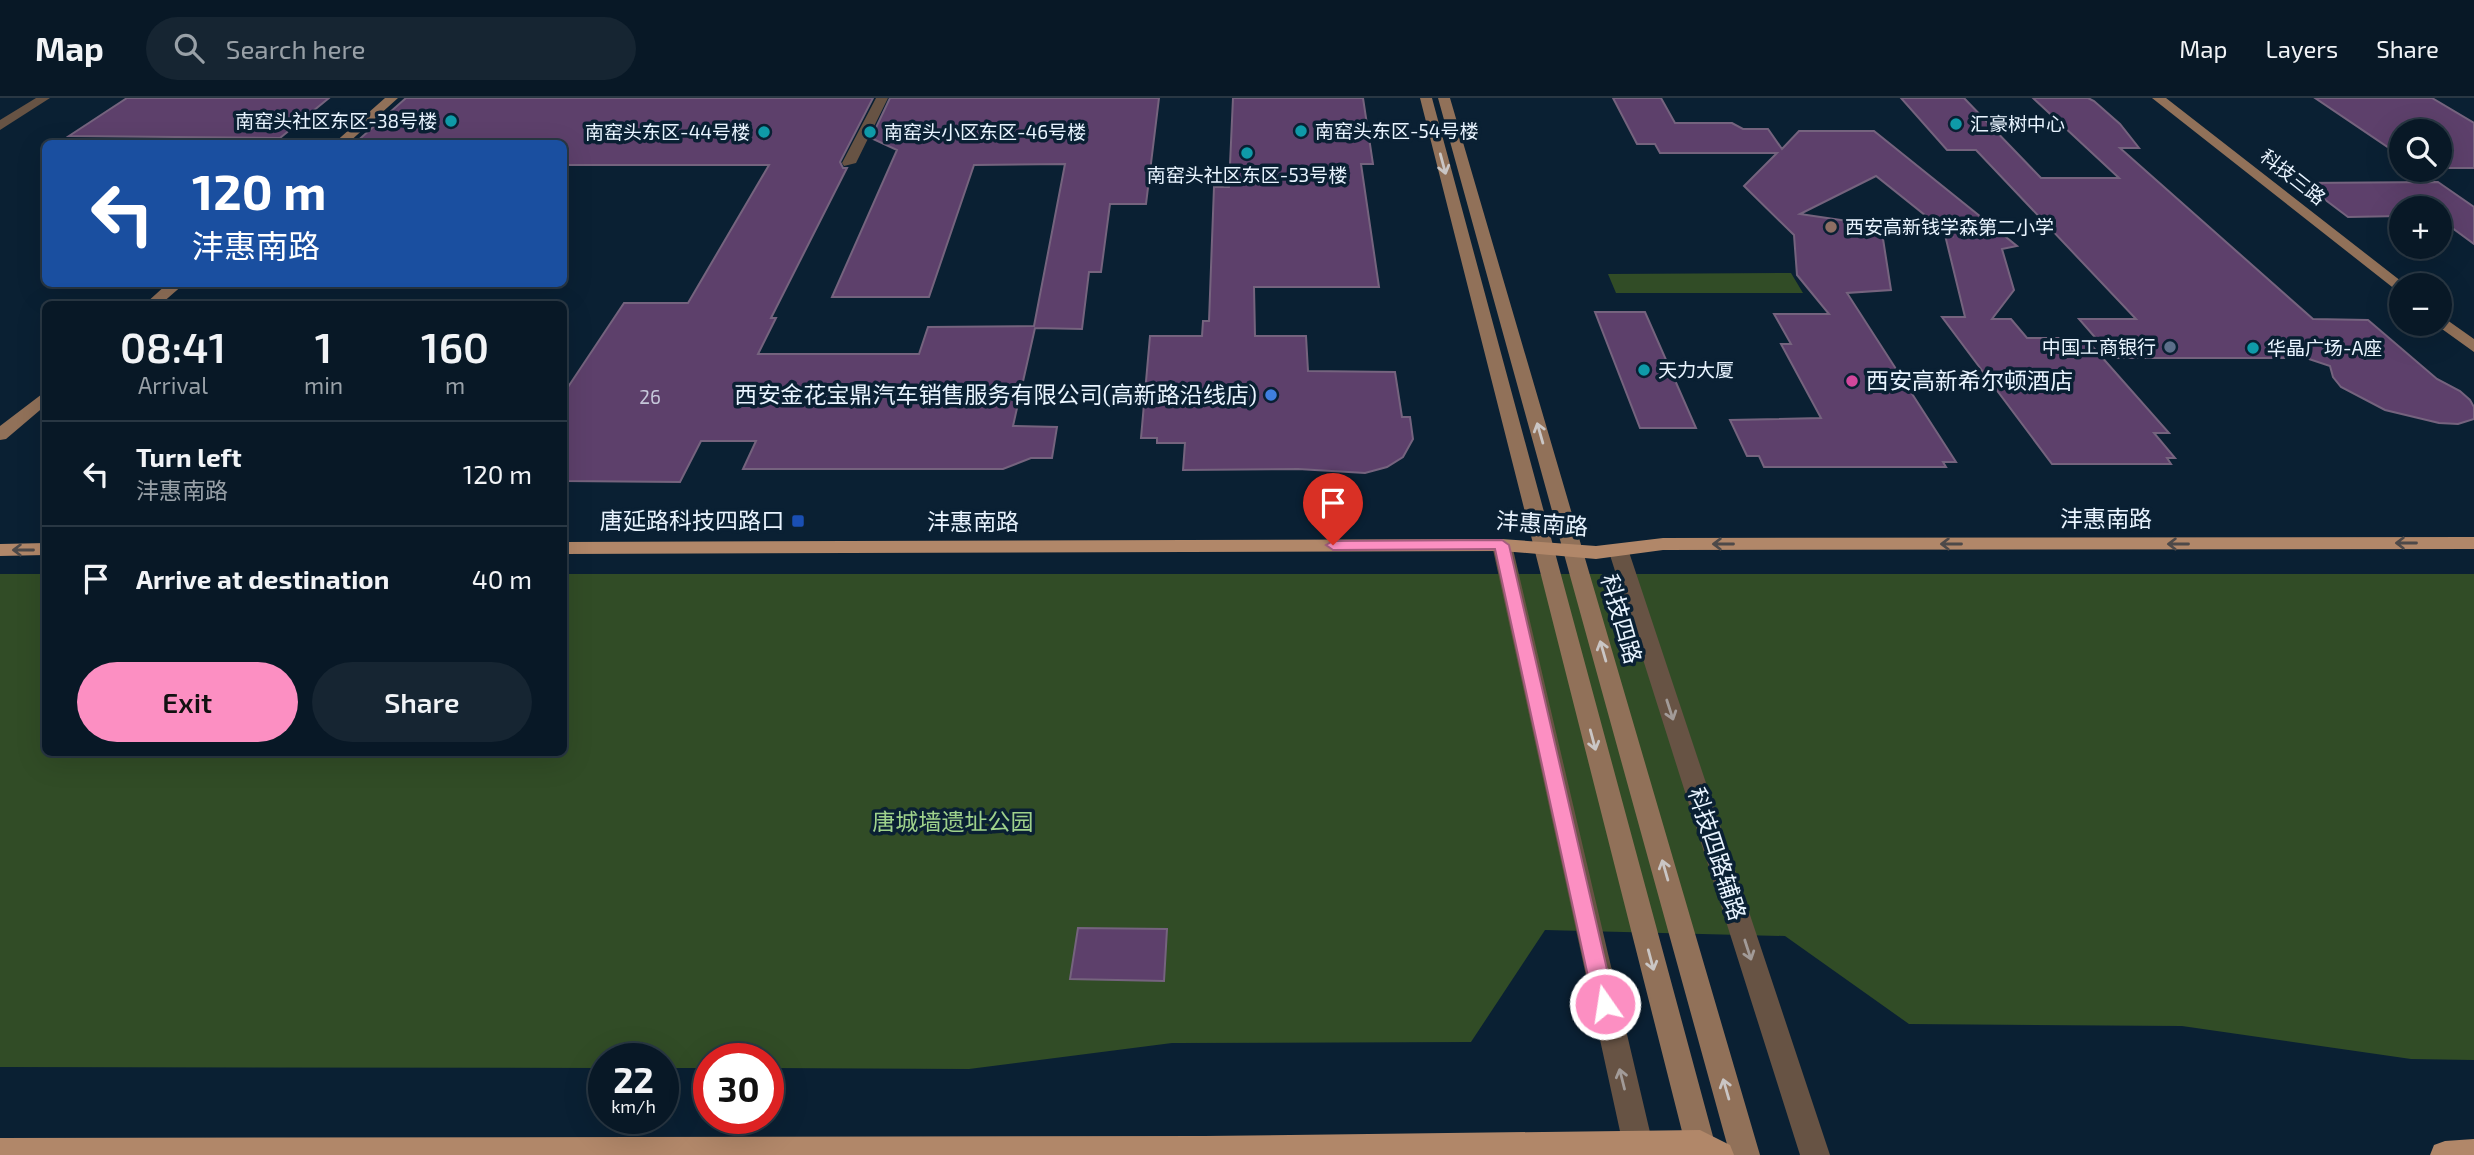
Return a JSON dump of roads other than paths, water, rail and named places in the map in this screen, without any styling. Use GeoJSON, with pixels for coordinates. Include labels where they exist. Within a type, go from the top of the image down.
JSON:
{"type":"FeatureCollection","features":[{"type":"Feature","properties":{"kind":"main road","name":"沣惠南路"},"geometry":{"type":"LineString","coordinates":[[567,548],[1542,545],[1574,552],[1619,552],[1663,544],[2474,543]]}},
{"type":"Feature","properties":{"kind":"main road"},"geometry":{"type":"LineString","coordinates":[[0,550],[42,550]]}},
{"type":"Feature","properties":{"kind":"main road"},"geometry":{"type":"LineString","coordinates":[[0,1152],[1205,1150],[1638,1145],[1707,1151]]}},
{"type":"Feature","properties":{"kind":"main road"},"geometry":{"type":"LineString","coordinates":[[2445,1155],[2474,1153]]}},
{"type":"Feature","properties":{"kind":"street"},"geometry":{"type":"LineString","coordinates":[[0,125],[44,98]]}},
{"type":"Feature","properties":{"kind":"street"},"geometry":{"type":"LineString","coordinates":[[344,140],[392,98]]}},
{"type":"Feature","properties":{"kind":"street"},"geometry":{"type":"LineString","coordinates":[[849,163],[882,98]]}},
{"type":"Feature","properties":{"kind":"street"},"geometry":{"type":"LineString","coordinates":[[1426,98],[1542,545],[1707,1151]]}},
{"type":"Feature","properties":{"kind":"street","name":"科技四路"},"geometry":{"type":"LineString","coordinates":[[1444,98],[1745,1155]]}},
{"type":"Feature","properties":{"kind":"street","name":"科技三路"},"geometry":{"type":"LineString","coordinates":[[2158,98],[2389,280]]}},
{"type":"Feature","properties":{"kind":"street"},"geometry":{"type":"LineString","coordinates":[[156,301],[172,287]]}},
{"type":"Feature","properties":{"kind":"street"},"geometry":{"type":"LineString","coordinates":[[2452,330],[2474,347]]}},
{"type":"Feature","properties":{"kind":"street"},"geometry":{"type":"LineString","coordinates":[[0,435],[42,399]]}},
{"type":"Feature","properties":{"kind":"street"},"geometry":{"type":"LineString","coordinates":[[1502,545],[1638,1145]]}},
{"type":"Feature","properties":{"kind":"street","name":"科技四路辅路"},"geometry":{"type":"LineString","coordinates":[[1619,552],[1815,1155]]}},
{"type":"Feature","properties":{"kind":"place","name":"南窑头社区东区-38号楼"},"geometry":{"type":"Point","coordinates":[451,121]}},
{"type":"Feature","properties":{"kind":"place","name":"汇豪树中心"},"geometry":{"type":"Point","coordinates":[1956,124]}},
{"type":"Feature","properties":{"kind":"place","name":"南窑头东区-54号楼"},"geometry":{"type":"Point","coordinates":[1301,131]}},
{"type":"Feature","properties":{"kind":"place","name":"南窑头东区-44号楼"},"geometry":{"type":"Point","coordinates":[764,132]}},
{"type":"Feature","properties":{"kind":"place","name":"南窑头小区东区-46号楼"},"geometry":{"type":"Point","coordinates":[870,132]}},
{"type":"Feature","properties":{"kind":"place","name":"南窑头社区东区-53号楼"},"geometry":{"type":"Point","coordinates":[1247,153]}},
{"type":"Feature","properties":{"kind":"place","name":"西安高新钱学森第二小学"},"geometry":{"type":"Point","coordinates":[1831,227]}},
{"type":"Feature","properties":{"kind":"place","name":"中国工商银行"},"geometry":{"type":"Point","coordinates":[2170,347]}},
{"type":"Feature","properties":{"kind":"place","name":"华晶广场-A座"},"geometry":{"type":"Point","coordinates":[2253,348]}},
{"type":"Feature","properties":{"kind":"place","name":"天力大厦"},"geometry":{"type":"Point","coordinates":[1644,370]}},
{"type":"Feature","properties":{"kind":"place","name":"西安高新希尔顿酒店"},"geometry":{"type":"Point","coordinates":[1852,381]}},
{"type":"Feature","properties":{"kind":"place","name":"西安金花宝鼎汽车销售服务有限公司(高新路沿线店)"},"geometry":{"type":"Point","coordinates":[1271,395]}},
{"type":"Feature","properties":{"kind":"place","name":"唐延路科技四路口"},"geometry":{"type":"Point","coordinates":[798,521]}},
{"type":"Feature","properties":{"kind":"park label","name":"唐城墙遗址公园"},"geometry":{"type":"Point","coordinates":[953,822]}}]}
